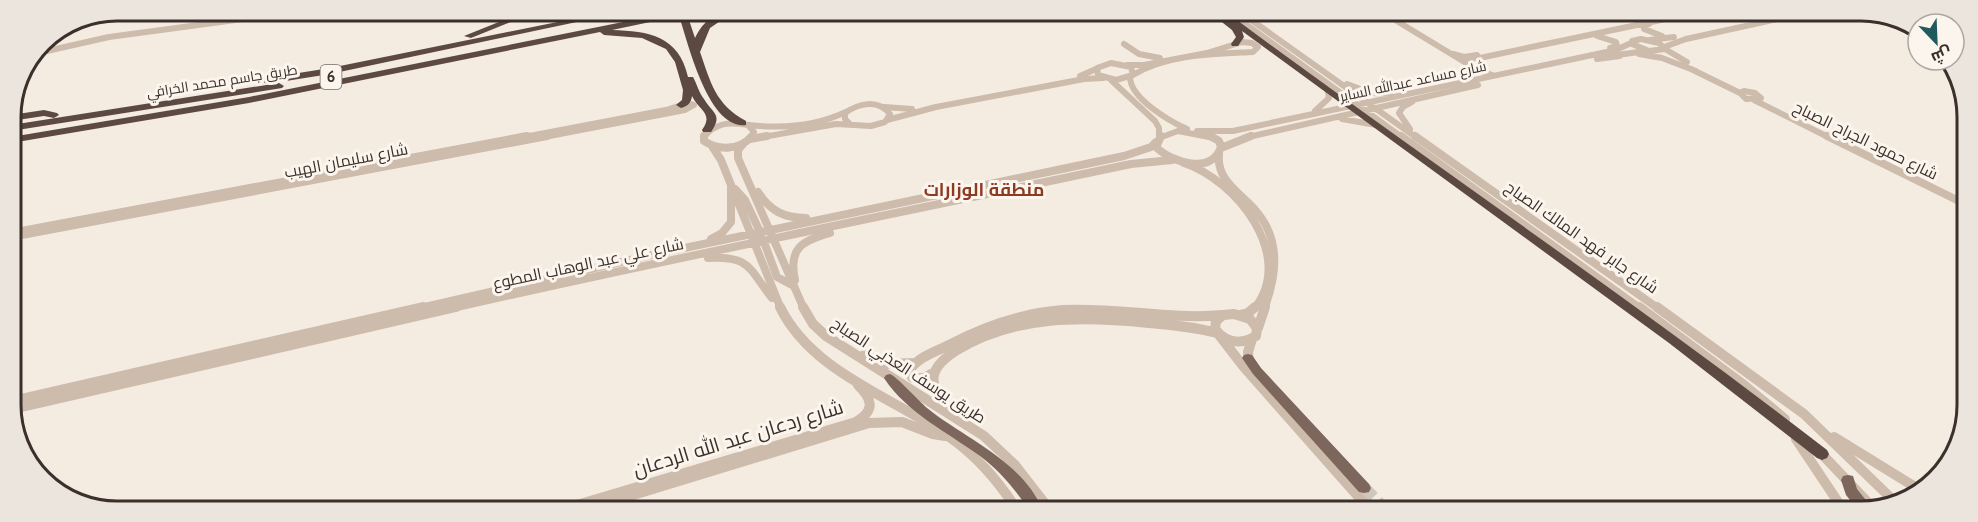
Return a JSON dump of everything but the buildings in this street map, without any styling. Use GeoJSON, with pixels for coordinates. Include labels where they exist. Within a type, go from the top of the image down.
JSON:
{"type":"FeatureCollection","features":[{"type":"Feature","properties":{"kind":"highway"},"geometry":{"type":"LineString","coordinates":[[418,50],[468,36],[508,21]]}},
{"type":"Feature","properties":{"kind":"highway"},"geometry":{"type":"LineString","coordinates":[[308,75],[547,21]]}},
{"type":"Feature","properties":{"kind":"highway","name":"طريق جاسم محمد الخرافي"},"geometry":{"type":"LineString","coordinates":[[21,118],[44,113],[54,115],[308,75],[575,21]]}},
{"type":"Feature","properties":{"kind":"highway","name":"طريق جاسم محمد الخرافي"},"geometry":{"type":"LineString","coordinates":[[21,127],[385,67],[597,21]]}},
{"type":"Feature","properties":{"kind":"highway"},"geometry":{"type":"LineString","coordinates":[[614,21],[622,26],[667,41],[680,49],[694,90]]}},
{"type":"Feature","properties":{"kind":"highway"},"geometry":{"type":"LineString","coordinates":[[21,136],[231,104],[639,21]]}},
{"type":"Feature","properties":{"kind":"highway"},"geometry":{"type":"LineString","coordinates":[[686,21],[719,107],[745,124]]}},
{"type":"Feature","properties":{"kind":"highway"},"geometry":{"type":"LineString","coordinates":[[696,52],[702,31],[714,21]]}},
{"type":"Feature","properties":{"kind":"highway"},"geometry":{"type":"LineString","coordinates":[[1225,21],[1238,31],[1240,38],[1235,44]]}},
{"type":"Feature","properties":{"kind":"highway"},"geometry":{"type":"LineString","coordinates":[[1233,21],[1340,102],[1663,330],[1822,454]]}},
{"type":"Feature","properties":{"kind":"highway"},"geometry":{"type":"LineString","coordinates":[[557,37],[606,32],[650,38],[675,52],[688,97],[683,107],[712,116]]}},
{"type":"Feature","properties":{"kind":"highway"},"geometry":{"type":"LineString","coordinates":[[683,75],[712,116],[712,123],[707,130]]}},
{"type":"Feature","properties":{"kind":"highway"},"geometry":{"type":"LineString","coordinates":[[98,120],[326,84]]}},
{"type":"Feature","properties":{"kind":"highway"},"geometry":{"type":"LineString","coordinates":[[21,136],[235,93]]}},
{"type":"Feature","properties":{"kind":"main road"},"geometry":{"type":"LineString","coordinates":[[1248,358],[1257,371],[1364,488]]}},
{"type":"Feature","properties":{"kind":"main road"},"geometry":{"type":"LineString","coordinates":[[891,378],[914,403],[997,461],[1020,485],[1030,501]]}},
{"type":"Feature","properties":{"kind":"main road"},"geometry":{"type":"LineString","coordinates":[[1848,480],[1851,491],[1858,501]]}},
{"type":"Feature","properties":{"kind":"street"},"geometry":{"type":"LineString","coordinates":[[57,43],[213,21]]}},
{"type":"Feature","properties":{"kind":"street"},"geometry":{"type":"LineString","coordinates":[[48,51],[110,37],[228,21]]}},
{"type":"Feature","properties":{"kind":"street","name":"شارع جابر فهد المالك الصباح"},"geometry":{"type":"LineString","coordinates":[[1241,21],[1321,79],[1365,106]]}},
{"type":"Feature","properties":{"kind":"street","name":"شارع جابر فهد المالك الصباح"},"geometry":{"type":"LineString","coordinates":[[1252,21],[1315,66],[1401,138],[1727,371],[1776,411],[1822,454],[1867,501]]}},
{"type":"Feature","properties":{"kind":"street"},"geometry":{"type":"LineString","coordinates":[[1389,21],[1472,68],[1488,74],[1504,74]]}},
{"type":"Feature","properties":{"kind":"street"},"geometry":{"type":"LineString","coordinates":[[1397,21],[1472,68]]}},
{"type":"Feature","properties":{"kind":"street"},"geometry":{"type":"LineString","coordinates":[[1473,80],[1477,76],[1470,60],[1645,21]]}},
{"type":"Feature","properties":{"kind":"street"},"geometry":{"type":"LineString","coordinates":[[1453,54],[1471,56],[1654,21]]}},
{"type":"Feature","properties":{"kind":"street"},"geometry":{"type":"LineString","coordinates":[[1654,21],[1644,26],[1644,29],[1659,36],[1683,37],[1749,21]]}},
{"type":"Feature","properties":{"kind":"street"},"geometry":{"type":"LineString","coordinates":[[1648,39],[1683,37],[1764,21]]}},
{"type":"Feature","properties":{"kind":"street"},"geometry":{"type":"LineString","coordinates":[[1624,27],[1627,32],[1665,48],[1696,69]]}},
{"type":"Feature","properties":{"kind":"street"},"geometry":{"type":"LineString","coordinates":[[1608,31],[1621,34],[1648,51],[1696,69]]}},
{"type":"Feature","properties":{"kind":"street"},"geometry":{"type":"LineString","coordinates":[[1578,37],[1604,37],[1616,42],[1617,46],[1597,56]]}},
{"type":"Feature","properties":{"kind":"street"},"geometry":{"type":"LineString","coordinates":[[1665,48],[1683,37]]}},
{"type":"Feature","properties":{"kind":"street"},"geometry":{"type":"LineString","coordinates":[[1683,37],[1675,45],[1675,50],[1696,69]]}},
{"type":"Feature","properties":{"kind":"street","name":"شارع مساعد عبدالله الساير"},"geometry":{"type":"LineString","coordinates":[[1365,106],[1597,56],[1623,48],[1632,42],[1648,39]]}},
{"type":"Feature","properties":{"kind":"street"},"geometry":{"type":"LineString","coordinates":[[712,146],[728,147],[774,134],[850,124],[871,126],[936,107],[1088,78],[1107,79],[1132,76],[1149,67],[1223,53],[1251,52],[1258,49],[1252,43],[1242,42],[1223,49],[1144,65],[1111,63],[1075,77],[902,110],[864,105],[834,118],[800,124],[767,127],[727,123],[707,130],[703,137],[704,141],[712,146],[721,159],[732,186],[762,237]]}},
{"type":"Feature","properties":{"kind":"street"},"geometry":{"type":"LineString","coordinates":[[1124,45],[1147,57],[1185,57]]}},
{"type":"Feature","properties":{"kind":"street","name":"شارع مساعد عبدالله الساير"},"geometry":{"type":"LineString","coordinates":[[1158,140],[1173,131],[1233,131],[1301,120],[1315,121],[1417,91],[1441,90],[1473,80],[1597,56],[1634,51],[1660,52],[1665,48]]}},
{"type":"Feature","properties":{"kind":"street"},"geometry":{"type":"LineString","coordinates":[[1597,56],[1652,55],[1696,69]]}},
{"type":"Feature","properties":{"kind":"street"},"geometry":{"type":"LineString","coordinates":[[1096,69],[1098,75],[1107,79],[1155,121],[1159,128],[1159,152],[1172,160],[1212,174],[1256,221],[1268,258],[1260,301],[1252,311],[1240,315],[1174,318],[1079,310],[1030,314],[975,330],[915,363],[909,369],[909,375],[919,379],[931,375],[944,358],[980,337],[1019,324],[1055,321],[1130,321],[1198,328],[1239,342],[1256,336],[1272,291],[1276,270],[1269,231],[1255,208],[1221,172],[1217,162],[1220,151],[1214,138],[1166,119],[1130,85],[1133,70],[1127,65]]}},
{"type":"Feature","properties":{"kind":"street"},"geometry":{"type":"LineString","coordinates":[[1301,65],[1320,75],[1408,137],[1432,149]]}},
{"type":"Feature","properties":{"kind":"street"},"geometry":{"type":"LineString","coordinates":[[1315,66],[1350,85],[1371,93],[1417,91]]}},
{"type":"Feature","properties":{"kind":"street","name":"شارع حمود الجراح الصباح"},"geometry":{"type":"LineString","coordinates":[[1696,69],[1743,92],[1744,98],[1758,99],[1957,194]]}},
{"type":"Feature","properties":{"kind":"street"},"geometry":{"type":"LineString","coordinates":[[1301,120],[1324,105],[1329,98],[1329,91],[1321,79]]}},
{"type":"Feature","properties":{"kind":"street"},"geometry":{"type":"LineString","coordinates":[[1432,149],[1401,120],[1399,113],[1406,104],[1441,90]]}},
{"type":"Feature","properties":{"kind":"street"},"geometry":{"type":"LineString","coordinates":[[1301,120],[1365,106]]}},
{"type":"Feature","properties":{"kind":"street","name":"شارع سليمان الهيب"},"geometry":{"type":"LineString","coordinates":[[21,233],[683,107]]}},
{"type":"Feature","properties":{"kind":"street"},"geometry":{"type":"LineString","coordinates":[[884,107],[889,112],[887,120]]}},
{"type":"Feature","properties":{"kind":"street"},"geometry":{"type":"LineString","coordinates":[[848,110],[845,119],[850,124]]}},
{"type":"Feature","properties":{"kind":"street","name":"شارع مساعد عبدالله الساير"},"geometry":{"type":"LineString","coordinates":[[1184,163],[1206,162],[1242,138],[1301,120]]}},
{"type":"Feature","properties":{"kind":"street"},"geometry":{"type":"LineString","coordinates":[[1315,121],[1358,120],[1380,127],[1401,138]]}},
{"type":"Feature","properties":{"kind":"street"},"geometry":{"type":"LineString","coordinates":[[745,124],[754,132],[737,154],[744,171],[778,303]]}},
{"type":"Feature","properties":{"kind":"street"},"geometry":{"type":"LineString","coordinates":[[762,237],[829,223],[856,212],[1124,156],[1150,147],[1158,140]]}},
{"type":"Feature","properties":{"kind":"street","name":"شارع جابر فهد المالك الصباح"},"geometry":{"type":"LineString","coordinates":[[1432,149],[1710,344],[1804,414],[1890,497]]}},
{"type":"Feature","properties":{"kind":"street","name":"شارع علي عبد الوهاب المطوع"},"geometry":{"type":"LineString","coordinates":[[21,399],[658,258],[916,209],[1131,164],[1172,160]]}},
{"type":"Feature","properties":{"kind":"street","name":"شارع حمود الجراح الصباح"},"geometry":{"type":"LineString","coordinates":[[1902,170],[1957,200]]}},
{"type":"Feature","properties":{"kind":"street"},"geometry":{"type":"LineString","coordinates":[[744,171],[769,209],[779,215],[793,218],[808,218],[906,201]]}},
{"type":"Feature","properties":{"kind":"street"},"geometry":{"type":"LineString","coordinates":[[658,258],[708,240],[728,228],[734,218],[729,195],[732,186]]}},
{"type":"Feature","properties":{"kind":"street"},"geometry":{"type":"LineString","coordinates":[[1236,198],[1255,208]]}},
{"type":"Feature","properties":{"kind":"street"},"geometry":{"type":"LineString","coordinates":[[797,298],[791,265],[791,259],[797,248],[817,237],[916,209]]}},
{"type":"Feature","properties":{"kind":"street","name":"طريق يوسف العذبي الصباح"},"geometry":{"type":"LineString","coordinates":[[762,237],[777,277],[792,285],[813,324],[826,336],[984,436],[1002,451],[1027,478],[1044,501]]}},
{"type":"Feature","properties":{"kind":"street","name":"شارع علي عبد الوهاب المطوع"},"geometry":{"type":"LineString","coordinates":[[21,407],[636,267],[658,258]]}},
{"type":"Feature","properties":{"kind":"street"},"geometry":{"type":"LineString","coordinates":[[636,267],[708,258],[737,259],[751,266],[778,303],[795,332],[839,370],[911,412],[991,470],[1002,483],[1012,501]]}},
{"type":"Feature","properties":{"kind":"street"},"geometry":{"type":"LineString","coordinates":[[1223,315],[1214,325],[1218,334],[1243,366],[1362,501]]}},
{"type":"Feature","properties":{"kind":"street"},"geometry":{"type":"LineString","coordinates":[[1240,315],[1252,320],[1258,328]]}},
{"type":"Feature","properties":{"kind":"street"},"geometry":{"type":"LineString","coordinates":[[1252,339],[1248,358],[1256,379]]}},
{"type":"Feature","properties":{"kind":"street"},"geometry":{"type":"LineString","coordinates":[[842,345],[886,364],[915,363]]}},
{"type":"Feature","properties":{"kind":"street"},"geometry":{"type":"LineString","coordinates":[[126,383],[130,378],[170,369],[192,360]]}},
{"type":"Feature","properties":{"kind":"street","name":"شارع ردعان عبد الله الردعان"},"geometry":{"type":"LineString","coordinates":[[839,370],[868,395],[870,407],[867,419]]}},
{"type":"Feature","properties":{"kind":"street"},"geometry":{"type":"LineString","coordinates":[[931,375],[931,385],[953,417]]}},
{"type":"Feature","properties":{"kind":"street"},"geometry":{"type":"LineString","coordinates":[[1804,414],[1857,452],[1912,485]]}},
{"type":"Feature","properties":{"kind":"street"},"geometry":{"type":"LineString","coordinates":[[1778,418],[1811,459],[1838,501]]}},
{"type":"Feature","properties":{"kind":"street","name":"شارع ردعان عبد الله الردعان"},"geometry":{"type":"LineString","coordinates":[[611,501],[867,419],[914,425],[936,436],[946,436]]}},
{"type":"Feature","properties":{"kind":"street","name":"شارع ردعان عبد الله الردعان"},"geometry":{"type":"LineString","coordinates":[[593,501],[690,475]]}},
{"type":"Feature","properties":{"kind":"tunnel"},"geometry":{"type":"LineString","coordinates":[[1364,488],[1376,501]]}},
{"type":"Feature","properties":{"kind":"district","name":"منطقة الوزارات"},"geometry":{"type":"Point","coordinates":[984,190]}}]}
